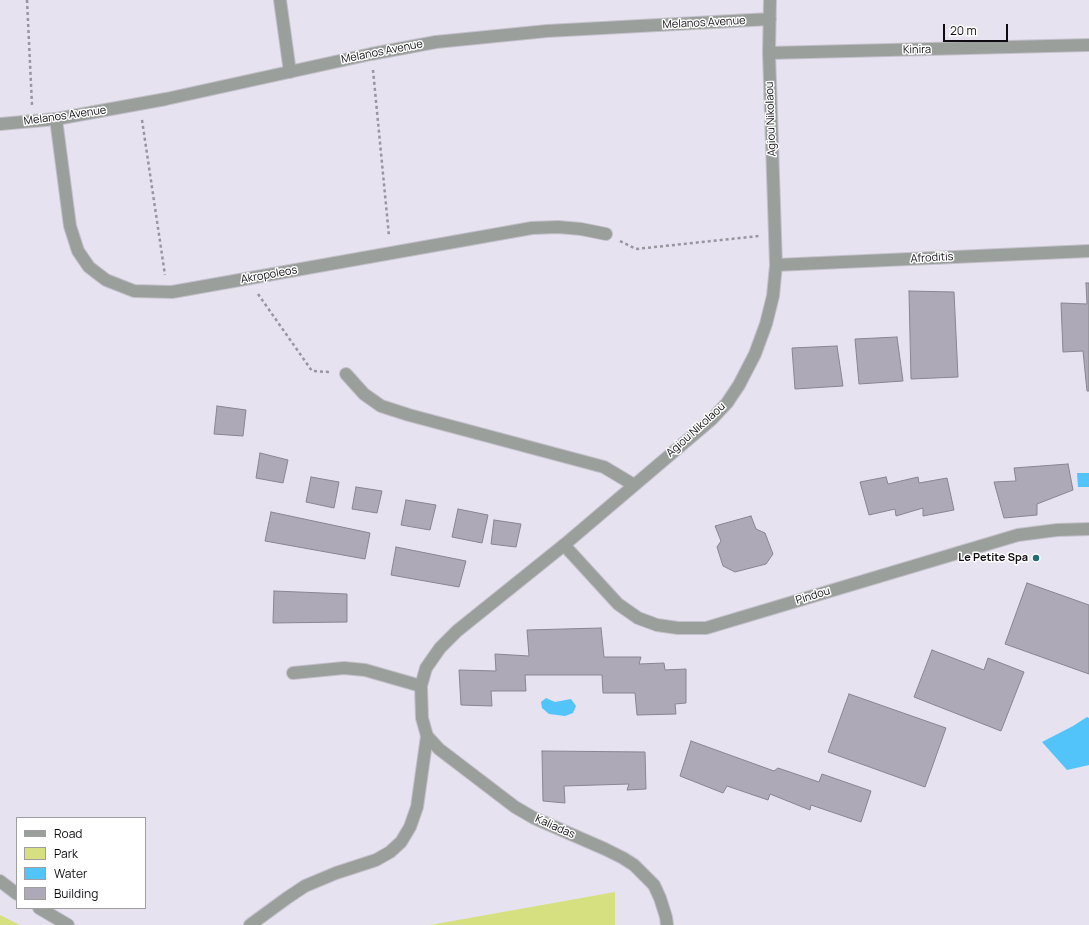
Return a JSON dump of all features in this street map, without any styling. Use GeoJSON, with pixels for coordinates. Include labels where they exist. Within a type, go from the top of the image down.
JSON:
{"type":"FeatureCollection","features":[{"type":"Feature","properties":{"kind":"street"},"geometry":{"type":"LineString","coordinates":[[280,0],[290,72]]}},
{"type":"Feature","properties":{"kind":"street","name":"Agiou Nikolaou"},"geometry":{"type":"LineString","coordinates":[[427,736],[422,718],[422,686],[426,668],[440,648],[457,631],[564,545],[711,420],[727,403],[739,385],[755,354],[766,324],[773,296],[776,265],[769,53],[770,0]]}},
{"type":"Feature","properties":{"kind":"street","name":"Melanos Avenue"},"geometry":{"type":"LineString","coordinates":[[0,124],[56,119],[140,104],[371,54],[436,42],[547,31],[770,20]]}},
{"type":"Feature","properties":{"kind":"street","name":"Kinira"},"geometry":{"type":"LineString","coordinates":[[769,53],[1089,46]]}},
{"type":"Feature","properties":{"kind":"street","name":"Akropoleos"},"geometry":{"type":"LineString","coordinates":[[56,119],[70,226],[78,251],[89,267],[106,280],[134,291],[168,292],[532,228],[558,227],[581,229],[606,234]]}},
{"type":"Feature","properties":{"kind":"street","name":"Afroditis"},"geometry":{"type":"LineString","coordinates":[[776,265],[1089,251]]}},
{"type":"Feature","properties":{"kind":"street"},"geometry":{"type":"LineString","coordinates":[[346,374],[364,394],[381,406],[604,467],[634,485]]}},
{"type":"Feature","properties":{"kind":"street","name":"Pindou"},"geometry":{"type":"LineString","coordinates":[[564,545],[618,604],[638,618],[657,625],[678,628],[706,628],[1018,535],[1057,530],[1089,529]]}},
{"type":"Feature","properties":{"kind":"street"},"geometry":{"type":"LineString","coordinates":[[293,673],[344,668],[365,670],[422,686]]}},
{"type":"Feature","properties":{"kind":"street"},"geometry":{"type":"LineString","coordinates":[[250,925],[305,886],[336,873],[376,860],[390,852],[401,842],[410,827],[417,807],[427,736]]}},
{"type":"Feature","properties":{"kind":"street","name":"Kaliadas"},"geometry":{"type":"LineString","coordinates":[[427,736],[440,749],[515,807],[534,818],[605,849],[634,865],[654,885],[660,898],[667,925]]}},
{"type":"Feature","properties":{"kind":"street"},"geometry":{"type":"LineString","coordinates":[[0,881],[16,893]]}},
{"type":"Feature","properties":{"kind":"street"},"geometry":{"type":"LineString","coordinates":[[41,909],[68,925]]}},
{"type":"Feature","properties":{"kind":"path"},"geometry":{"type":"LineString","coordinates":[[27,0],[33,121]]}},
{"type":"Feature","properties":{"kind":"path"},"geometry":{"type":"LineString","coordinates":[[371,54],[390,253]]}},
{"type":"Feature","properties":{"kind":"path"},"geometry":{"type":"LineString","coordinates":[[140,104],[168,292]]}},
{"type":"Feature","properties":{"kind":"path"},"geometry":{"type":"LineString","coordinates":[[606,234],[636,249],[774,234]]}},
{"type":"Feature","properties":{"kind":"path"},"geometry":{"type":"LineString","coordinates":[[248,278],[312,371],[346,374]]}},
{"type":"Feature","properties":{"kind":"green space"},"geometry":{"type":"Polygon","coordinates":[[[615,892],[615,925],[430,925],[615,892]]]}},
{"type":"Feature","properties":{"kind":"green space"},"geometry":{"type":"Polygon","coordinates":[[[0,915],[20,925],[0,925],[0,915]]]}},
{"type":"Feature","properties":{"kind":"water"},"geometry":{"type":"Polygon","coordinates":[[[1077,473],[1089,473],[1089,487],[1078,487],[1077,473]]]}},
{"type":"Feature","properties":{"kind":"water"},"geometry":{"type":"Polygon","coordinates":[[[546,698],[555,702],[571,699],[576,706],[573,713],[565,716],[549,714],[542,708],[541,702],[546,698]]]}},
{"type":"Feature","properties":{"kind":"water"},"geometry":{"type":"Polygon","coordinates":[[[1087,717],[1089,718],[1089,765],[1067,770],[1042,742],[1087,717]]]}},
{"type":"Feature","properties":{"kind":"building"},"geometry":{"type":"Polygon","coordinates":[[[1086,283],[1089,283],[1089,391],[1087,391],[1083,351],[1063,352],[1061,303],[1087,304],[1086,283]]]}},
{"type":"Feature","properties":{"kind":"building"},"geometry":{"type":"Polygon","coordinates":[[[909,291],[954,292],[958,377],[911,379],[909,291]]]}},
{"type":"Feature","properties":{"kind":"building"},"geometry":{"type":"Polygon","coordinates":[[[897,337],[903,381],[859,384],[855,339],[897,337]]]}},
{"type":"Feature","properties":{"kind":"building"},"geometry":{"type":"Polygon","coordinates":[[[837,346],[843,386],[795,389],[792,348],[837,346]]]}},
{"type":"Feature","properties":{"kind":"building"},"geometry":{"type":"Polygon","coordinates":[[[217,406],[246,410],[243,436],[214,434],[217,406]]]}},
{"type":"Feature","properties":{"kind":"building"},"geometry":{"type":"Polygon","coordinates":[[[260,453],[288,460],[283,483],[256,478],[260,453]]]}},
{"type":"Feature","properties":{"kind":"building"},"geometry":{"type":"Polygon","coordinates":[[[1068,464],[1073,490],[1037,504],[1037,515],[1004,518],[994,482],[1016,481],[1014,468],[1068,464]]]}},
{"type":"Feature","properties":{"kind":"building"},"geometry":{"type":"Polygon","coordinates":[[[311,477],[339,482],[334,508],[306,502],[311,477]]]}},
{"type":"Feature","properties":{"kind":"building"},"geometry":{"type":"Polygon","coordinates":[[[886,477],[888,484],[918,477],[919,483],[947,478],[954,510],[923,516],[923,508],[896,516],[895,509],[869,515],[860,482],[886,477]]]}},
{"type":"Feature","properties":{"kind":"building"},"geometry":{"type":"Polygon","coordinates":[[[356,487],[382,491],[377,513],[352,509],[356,487]]]}},
{"type":"Feature","properties":{"kind":"building"},"geometry":{"type":"Polygon","coordinates":[[[406,500],[436,505],[430,530],[401,525],[406,500]]]}},
{"type":"Feature","properties":{"kind":"building"},"geometry":{"type":"Polygon","coordinates":[[[458,509],[488,515],[482,543],[452,537],[458,509]]]}},
{"type":"Feature","properties":{"kind":"building"},"geometry":{"type":"Polygon","coordinates":[[[271,512],[370,533],[365,559],[265,541],[271,512]]]}},
{"type":"Feature","properties":{"kind":"building"},"geometry":{"type":"Polygon","coordinates":[[[751,516],[756,529],[765,533],[773,554],[766,564],[735,572],[723,566],[717,547],[721,541],[715,526],[751,516]]]}},
{"type":"Feature","properties":{"kind":"building"},"geometry":{"type":"Polygon","coordinates":[[[494,520],[521,524],[516,547],[491,544],[494,520]]]}},
{"type":"Feature","properties":{"kind":"building"},"geometry":{"type":"Polygon","coordinates":[[[396,547],[466,561],[459,587],[391,575],[396,547]]]}},
{"type":"Feature","properties":{"kind":"building"},"geometry":{"type":"Polygon","coordinates":[[[1027,583],[1089,605],[1089,674],[1005,644],[1027,583]]]}},
{"type":"Feature","properties":{"kind":"building"},"geometry":{"type":"Polygon","coordinates":[[[274,591],[347,594],[347,622],[273,623],[274,591]]]}},
{"type":"Feature","properties":{"kind":"building"},"geometry":{"type":"Polygon","coordinates":[[[601,628],[604,657],[641,657],[639,664],[664,663],[665,670],[686,669],[686,703],[675,704],[676,714],[637,715],[635,693],[603,693],[602,675],[525,675],[526,691],[491,691],[492,706],[461,705],[459,670],[496,671],[495,654],[529,656],[527,630],[601,628]]]}},
{"type":"Feature","properties":{"kind":"building"},"geometry":{"type":"Polygon","coordinates":[[[932,650],[984,670],[988,658],[1024,672],[1001,731],[914,697],[932,650]]]}},
{"type":"Feature","properties":{"kind":"building"},"geometry":{"type":"Polygon","coordinates":[[[849,694],[946,728],[925,787],[828,752],[849,694]]]}},
{"type":"Feature","properties":{"kind":"building"},"geometry":{"type":"Polygon","coordinates":[[[691,741],[774,771],[778,768],[819,782],[822,774],[871,791],[861,822],[811,805],[810,810],[770,794],[768,800],[727,786],[723,793],[680,776],[691,741]]]}},
{"type":"Feature","properties":{"kind":"building"},"geometry":{"type":"Polygon","coordinates":[[[542,751],[645,752],[646,789],[627,790],[629,784],[564,786],[565,803],[543,801],[542,751]]]}},
{"type":"Feature","properties":{"kind":"place","name":"Le Petite Spa"},"geometry":{"type":"Point","coordinates":[1036,558]}}]}
